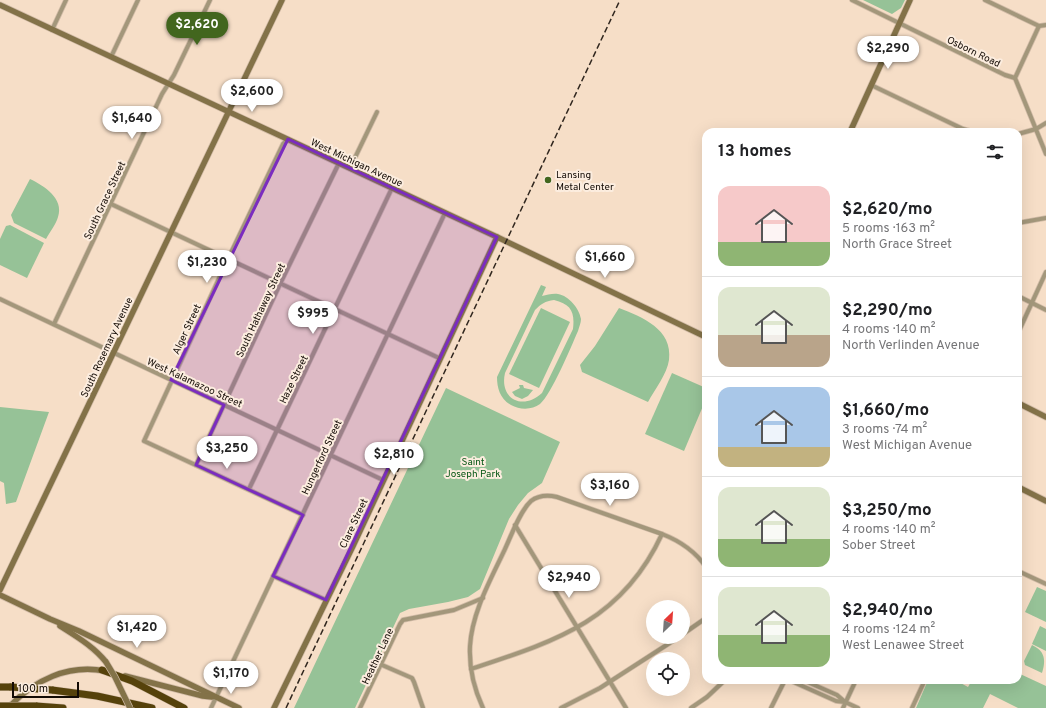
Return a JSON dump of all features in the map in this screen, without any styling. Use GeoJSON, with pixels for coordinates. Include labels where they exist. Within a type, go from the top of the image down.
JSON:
{"type":"FeatureCollection","features":[{"type":"Feature","properties":{"kind":"highway"},"geometry":{"type":"LineString","coordinates":[[102,670],[132,681],[184,708]]}},
{"type":"Feature","properties":{"kind":"highway"},"geometry":{"type":"LineString","coordinates":[[0,687],[52,690],[97,696],[152,708]]}},
{"type":"Feature","properties":{"kind":"highway"},"geometry":{"type":"LineString","coordinates":[[0,706],[62,708]]}},
{"type":"Feature","properties":{"kind":"street"},"geometry":{"type":"LineString","coordinates":[[52,30],[66,0]]}},
{"type":"Feature","properties":{"kind":"street"},"geometry":{"type":"LineString","coordinates":[[112,57],[138,0]]}},
{"type":"Feature","properties":{"kind":"street","name":"South Grace Street"},"geometry":{"type":"LineString","coordinates":[[54,324],[168,83],[174,75],[210,0]]}},
{"type":"Feature","properties":{"kind":"street","name":"South Rosemary Avenue"},"geometry":{"type":"LineString","coordinates":[[0,590],[282,0]]}},
{"type":"Feature","properties":{"kind":"street","name":"Osborn Road"},"geometry":{"type":"LineString","coordinates":[[852,0],[1005,75],[1015,78]]}},
{"type":"Feature","properties":{"kind":"street"},"geometry":{"type":"LineString","coordinates":[[852,128],[910,0]]}},
{"type":"Feature","properties":{"kind":"street"},"geometry":{"type":"LineString","coordinates":[[985,0],[1039,26],[1046,25]]}},
{"type":"Feature","properties":{"kind":"street","name":"West Michigan Avenue"},"geometry":{"type":"LineString","coordinates":[[0,6],[229,111],[702,335]]}},
{"type":"Feature","properties":{"kind":"street"},"geometry":{"type":"LineString","coordinates":[[1039,26],[1015,78],[1046,154]]}},
{"type":"Feature","properties":{"kind":"street"},"geometry":{"type":"LineString","coordinates":[[871,85],[958,128]]}},
{"type":"Feature","properties":{"kind":"street"},"geometry":{"type":"LineString","coordinates":[[350,168],[377,112]]}},
{"type":"Feature","properties":{"kind":"street"},"geometry":{"type":"LineString","coordinates":[[1022,133],[1036,129],[1046,123]]}},
{"type":"Feature","properties":{"kind":"street","name":"Alger Street"},"geometry":{"type":"LineString","coordinates":[[196,465],[144,441],[228,259],[283,144],[288,139]]}},
{"type":"Feature","properties":{"kind":"street","name":"South Hathaway Street"},"geometry":{"type":"LineString","coordinates":[[196,465],[280,284],[339,163]]}},
{"type":"Feature","properties":{"kind":"street","name":"Haze Street"},"geometry":{"type":"LineString","coordinates":[[249,490],[392,188]]}},
{"type":"Feature","properties":{"kind":"street"},"geometry":{"type":"LineString","coordinates":[[111,204],[439,358]]}},
{"type":"Feature","properties":{"kind":"street","name":"Hungerford Street"},"geometry":{"type":"LineString","coordinates":[[211,708],[445,213]]}},
{"type":"Feature","properties":{"kind":"street"},"geometry":{"type":"LineString","coordinates":[[1022,222],[1046,218]]}},
{"type":"Feature","properties":{"kind":"street","name":"Clare Street"},"geometry":{"type":"LineString","coordinates":[[274,708],[353,546],[439,358],[497,237]]}},
{"type":"Feature","properties":{"kind":"street"},"geometry":{"type":"LineString","coordinates":[[1022,324],[1046,272]]}},
{"type":"Feature","properties":{"kind":"street"},"geometry":{"type":"LineString","coordinates":[[1022,298],[1046,310]]}},
{"type":"Feature","properties":{"kind":"street","name":"West Kalamazoo Street"},"geometry":{"type":"LineString","coordinates":[[0,299],[383,480]]}},
{"type":"Feature","properties":{"kind":"street"},"geometry":{"type":"LineString","coordinates":[[1022,406],[1046,417]]}},
{"type":"Feature","properties":{"kind":"street"},"geometry":{"type":"LineString","coordinates":[[196,465],[303,515]]}},
{"type":"Feature","properties":{"kind":"street"},"geometry":{"type":"LineString","coordinates":[[1022,489],[1046,501]]}},
{"type":"Feature","properties":{"kind":"street"},"geometry":{"type":"LineString","coordinates":[[483,708],[474,684],[471,669],[470,644],[475,620],[515,525],[531,502],[541,496],[557,497],[673,538],[695,553],[702,562]]}},
{"type":"Feature","properties":{"kind":"street"},"geometry":{"type":"LineString","coordinates":[[515,525],[626,708]]}},
{"type":"Feature","properties":{"kind":"street"},"geometry":{"type":"LineString","coordinates":[[471,669],[553,640],[577,628],[604,610],[631,584],[639,574],[654,551],[662,534]]}},
{"type":"Feature","properties":{"kind":"street"},"geometry":{"type":"LineString","coordinates":[[1022,573],[1046,584]]}},
{"type":"Feature","properties":{"kind":"street"},"geometry":{"type":"LineString","coordinates":[[273,576],[326,600]]}},
{"type":"Feature","properties":{"kind":"street"},"geometry":{"type":"LineString","coordinates":[[0,595],[79,631],[239,708]]}},
{"type":"Feature","properties":{"kind":"street","name":"Heather Lane"},"geometry":{"type":"LineString","coordinates":[[360,708],[382,665],[400,624],[404,620],[454,610],[483,598]]}},
{"type":"Feature","properties":{"kind":"street"},"geometry":{"type":"LineString","coordinates":[[50,619],[82,639],[96,650],[106,662],[115,677],[130,708]]}},
{"type":"Feature","properties":{"kind":"street"},"geometry":{"type":"LineString","coordinates":[[690,629],[702,621]]}},
{"type":"Feature","properties":{"kind":"street"},"geometry":{"type":"LineString","coordinates":[[561,708],[610,682],[667,644]]}},
{"type":"Feature","properties":{"kind":"street"},"geometry":{"type":"LineString","coordinates":[[382,665],[412,678],[423,708]]}},
{"type":"Feature","properties":{"kind":"street"},"geometry":{"type":"LineString","coordinates":[[8,708],[32,686],[53,675],[78,670],[102,670],[204,696],[216,697]]}},
{"type":"Feature","properties":{"kind":"street"},"geometry":{"type":"LineString","coordinates":[[691,708],[721,684]]}},
{"type":"Feature","properties":{"kind":"street"},"geometry":{"type":"LineString","coordinates":[[771,708],[783,684]]}},
{"type":"Feature","properties":{"kind":"street"},"geometry":{"type":"LineString","coordinates":[[798,684],[836,701],[845,702],[858,708]]}},
{"type":"Feature","properties":{"kind":"street"},"geometry":{"type":"LineString","coordinates":[[812,684],[838,695],[845,702]]}},
{"type":"Feature","properties":{"kind":"street"},"geometry":{"type":"LineString","coordinates":[[842,708],[854,684]]}},
{"type":"Feature","properties":{"kind":"street"},"geometry":{"type":"LineString","coordinates":[[912,708],[923,684]]}},
{"type":"Feature","properties":{"kind":"highlighted area"},"geometry":{"type":"Polygon","coordinates":[[[288,139],[497,237],[326,600],[273,576],[303,515],[196,465],[224,405],[171,380],[288,139]]]}},
{"type":"Feature","properties":{"kind":"green space"},"geometry":{"type":"Polygon","coordinates":[[[863,0],[905,0],[901,8],[892,14],[863,0]]]}},
{"type":"Feature","properties":{"kind":"green space"},"geometry":{"type":"Polygon","coordinates":[[[30,179],[47,189],[58,204],[58,217],[46,239],[14,223],[11,215],[30,179]]]}},
{"type":"Feature","properties":{"kind":"green space"},"geometry":{"type":"Polygon","coordinates":[[[10,225],[44,243],[27,278],[0,265],[0,239],[6,226],[10,225]]]}},
{"type":"Feature","properties":{"kind":"green space"},"geometry":{"type":"Polygon","coordinates":[[[541,285],[546,287],[542,296],[558,294],[570,300],[580,315],[580,324],[571,348],[545,399],[537,406],[526,409],[511,405],[504,400],[500,393],[497,377],[541,285]],[[554,300],[548,301],[541,304],[535,310],[505,373],[504,382],[506,390],[509,396],[514,400],[527,401],[542,393],[573,329],[571,310],[568,306],[554,300]]]}},
{"type":"Feature","properties":{"kind":"green space"},"geometry":{"type":"Polygon","coordinates":[[[541,308],[570,322],[539,388],[509,374],[541,308]]]}},
{"type":"Feature","properties":{"kind":"green space"},"geometry":{"type":"Polygon","coordinates":[[[619,308],[646,320],[654,326],[661,332],[669,349],[669,360],[666,371],[648,402],[582,372],[580,365],[595,346],[619,308]]]}},
{"type":"Feature","properties":{"kind":"green space"},"geometry":{"type":"Polygon","coordinates":[[[672,373],[702,386],[702,408],[684,451],[645,434],[672,373]]]}},
{"type":"Feature","properties":{"kind":"green space"},"geometry":{"type":"Polygon","coordinates":[[[519,385],[523,385],[524,388],[533,390],[528,396],[522,399],[515,396],[512,392],[520,388],[519,385]]]}},
{"type":"Feature","properties":{"kind":"green space","name":"Saint Joseph Park"},"geometry":{"type":"Polygon","coordinates":[[[446,388],[560,442],[542,483],[528,493],[509,519],[480,589],[468,597],[409,609],[400,613],[355,708],[294,708],[446,388]]]}},
{"type":"Feature","properties":{"kind":"green space"},"geometry":{"type":"Polygon","coordinates":[[[0,407],[49,412],[16,502],[6,504],[4,483],[0,481],[0,407]]]}},
{"type":"Feature","properties":{"kind":"green space"},"geometry":{"type":"Polygon","coordinates":[[[1037,587],[1046,591],[1046,622],[1025,612],[1037,587]]]}},
{"type":"Feature","properties":{"kind":"green space"},"geometry":{"type":"Polygon","coordinates":[[[1040,626],[1046,629],[1046,651],[1032,644],[1040,626]]]}},
{"type":"Feature","properties":{"kind":"green space"},"geometry":{"type":"Polygon","coordinates":[[[1032,645],[1042,653],[1044,664],[1042,673],[1025,665],[1024,661],[1032,645]]]}},
{"type":"Feature","properties":{"kind":"green space"},"geometry":{"type":"Polygon","coordinates":[[[1022,675],[1046,686],[1046,708],[1018,708],[990,694],[983,708],[916,708],[926,684],[962,684],[968,687],[970,684],[1022,684],[1022,675]]]}},
{"type":"Feature","properties":{"kind":"railway"},"geometry":{"type":"LineString","coordinates":[[286,708],[620,0]]}},
{"type":"Feature","properties":{"kind":"place","name":"Lansing Metal Center"},"geometry":{"type":"Point","coordinates":[548,180]}}]}
